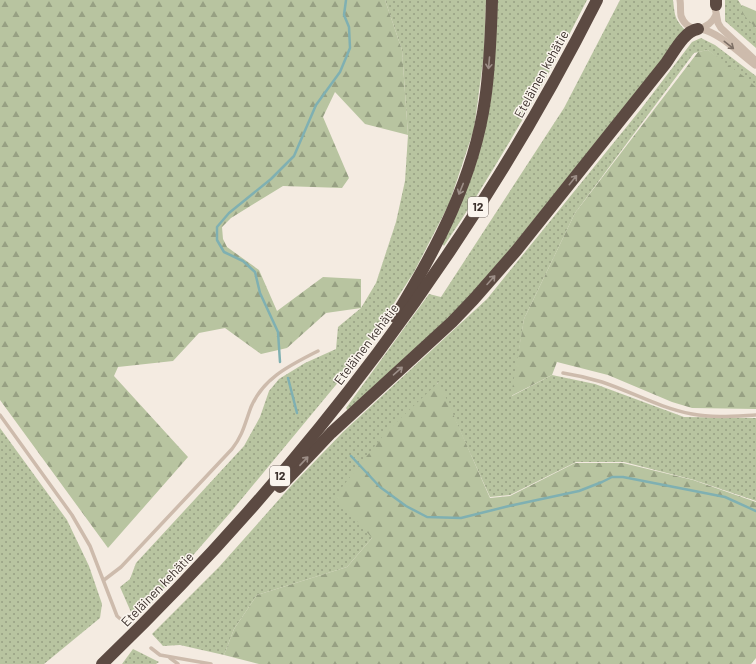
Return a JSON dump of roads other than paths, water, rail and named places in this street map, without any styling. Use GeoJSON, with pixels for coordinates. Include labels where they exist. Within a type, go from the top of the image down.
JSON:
{"type":"FeatureCollection","features":[{"type":"Feature","properties":{"kind":"highway"},"geometry":{"type":"LineString","coordinates":[[341,402],[412,289],[433,250],[462,186],[478,135],[485,101],[490,57],[492,0]]}},
{"type":"Feature","properties":{"kind":"highway","name":"Eteläinen kehätie"},"geometry":{"type":"LineString","coordinates":[[102,664],[217,548],[275,482],[341,402],[439,267],[492,186],[538,111],[597,0]]}},
{"type":"Feature","properties":{"kind":"highway"},"geometry":{"type":"LineString","coordinates":[[217,548],[265,503],[337,427],[452,322],[474,299],[500,271],[551,208],[684,38],[693,30],[699,29]]}},
{"type":"Feature","properties":{"kind":"street"},"geometry":{"type":"LineString","coordinates":[[680,0],[681,16],[688,25],[706,30],[719,37],[756,66]]}},
{"type":"Feature","properties":{"kind":"street"},"geometry":{"type":"LineString","coordinates":[[699,29],[710,24],[715,5]]}},
{"type":"Feature","properties":{"kind":"street"},"geometry":{"type":"LineString","coordinates":[[715,5],[718,24],[756,61]]}},
{"type":"Feature","properties":{"kind":"lane"},"geometry":{"type":"LineString","coordinates":[[104,580],[121,567],[232,449],[243,432],[256,398],[269,380],[286,367],[318,351]]}},
{"type":"Feature","properties":{"kind":"lane"},"geometry":{"type":"LineString","coordinates":[[563,373],[603,382],[660,404],[692,414],[725,416],[756,415]]}},
{"type":"Feature","properties":{"kind":"lane"},"geometry":{"type":"LineString","coordinates":[[0,415],[72,515],[90,546],[117,616],[124,623]]}},
{"type":"Feature","properties":{"kind":"lane"},"geometry":{"type":"LineString","coordinates":[[151,648],[160,655],[211,664]]}},
{"type":"Feature","properties":{"kind":"lane"},"geometry":{"type":"LineString","coordinates":[[169,657],[178,664]]}},
{"type":"Feature","properties":{"kind":"waterway"},"geometry":{"type":"LineString","coordinates":[[280,362],[278,332],[260,293],[255,272],[243,261],[224,252],[217,240],[217,227],[229,213],[271,179],[294,156],[316,105],[340,72],[350,48],[349,27],[344,15],[346,0]]}},
{"type":"Feature","properties":{"kind":"waterway"},"geometry":{"type":"LineString","coordinates":[[288,378],[297,413]]}},
{"type":"Feature","properties":{"kind":"waterway"},"geometry":{"type":"LineString","coordinates":[[351,456],[380,487],[406,506],[427,517],[461,518],[579,491],[612,477],[623,477],[725,497],[756,511]]}}]}
